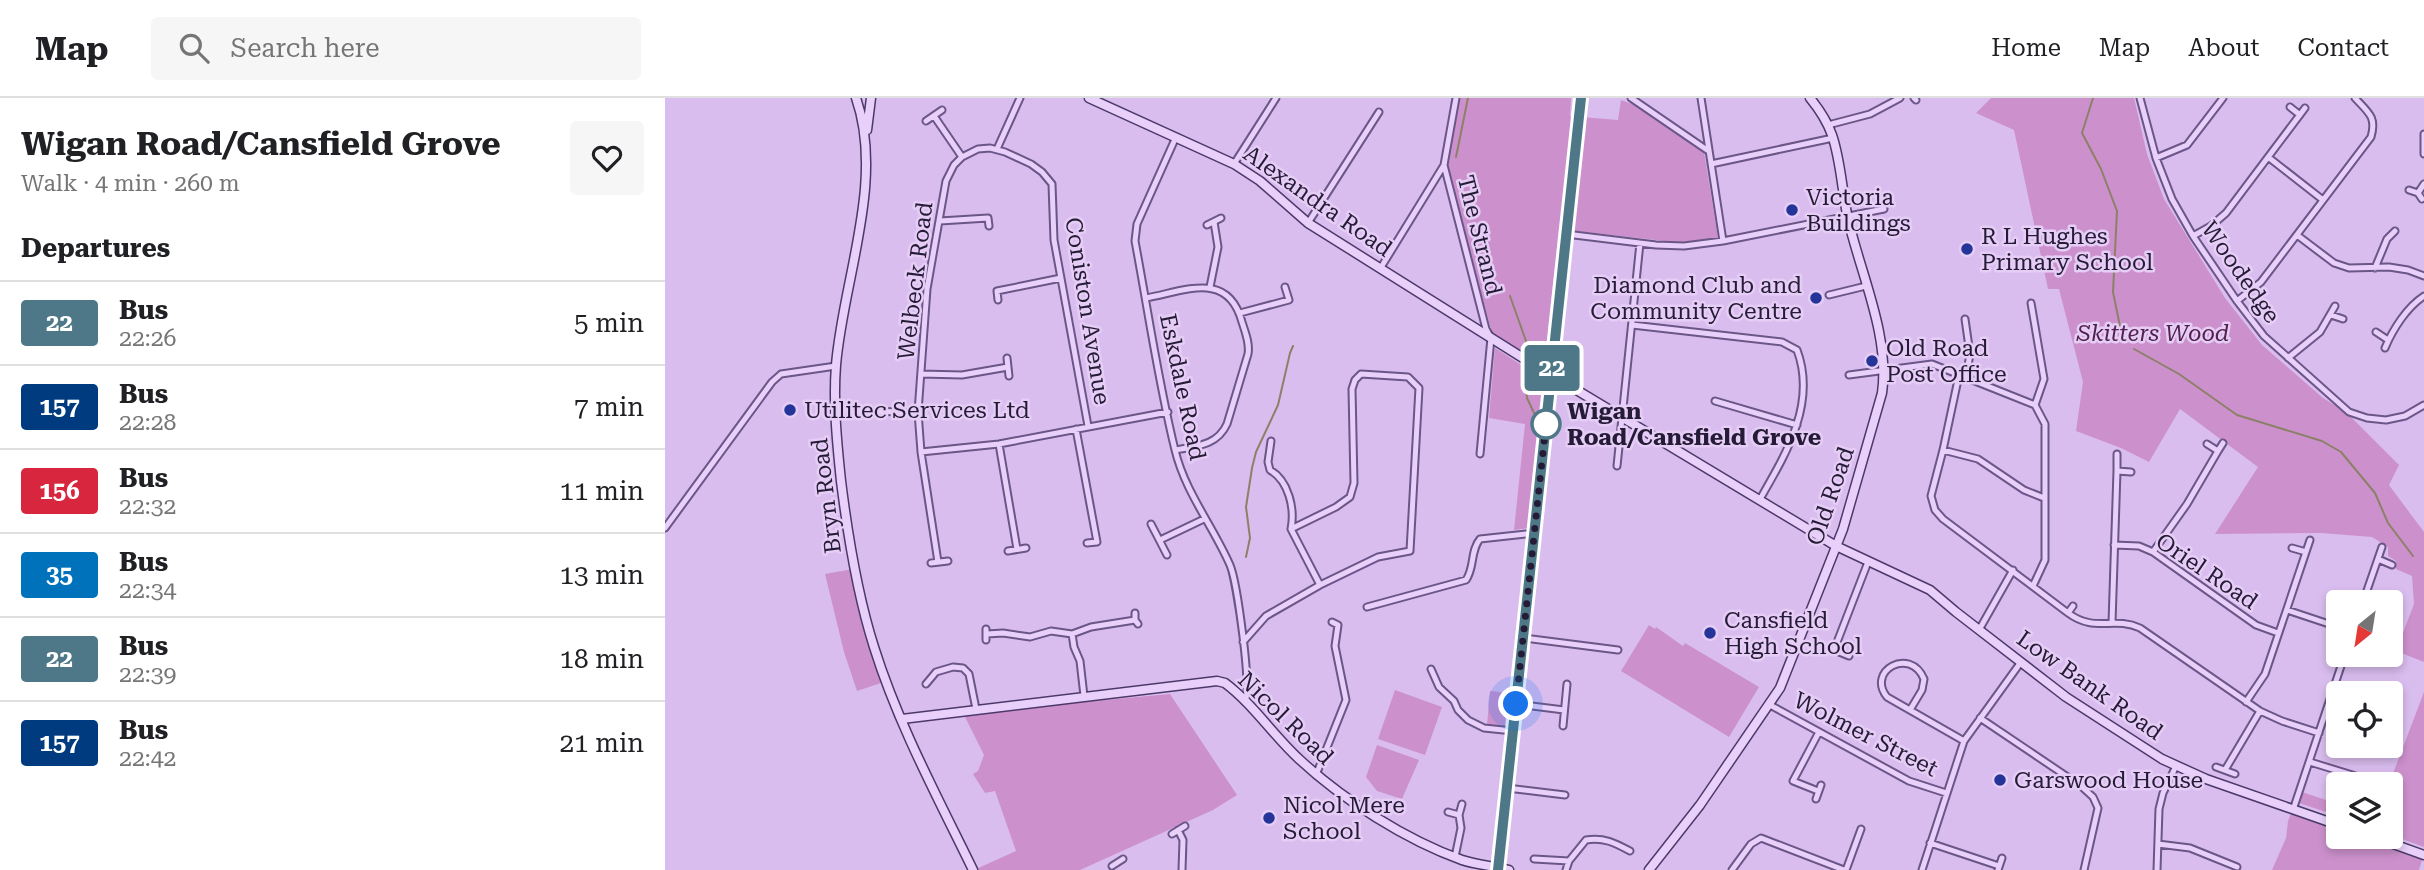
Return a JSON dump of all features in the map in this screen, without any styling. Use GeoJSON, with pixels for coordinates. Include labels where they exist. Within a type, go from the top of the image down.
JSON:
{"type":"FeatureCollection","features":[{"type":"Feature","properties":{"kind":"main road"},"geometry":{"type":"LineString","coordinates":[[1499,868],[1581,98]]}},
{"type":"Feature","properties":{"kind":"street","name":"Bryn Road"},"geometry":{"type":"LineString","coordinates":[[856,98],[865,139],[866,158],[862,213],[836,366],[837,445],[847,535],[874,647],[902,719],[973,870]]}},
{"type":"Feature","properties":{"kind":"street"},"geometry":{"type":"LineString","coordinates":[[865,139],[871,98]]}},
{"type":"Feature","properties":{"kind":"street"},"geometry":{"type":"LineString","coordinates":[[934,116],[962,157],[978,149],[997,149],[1020,98]]}},
{"type":"Feature","properties":{"kind":"street","name":"Alexandra Road"},"geometry":{"type":"LineString","coordinates":[[1089,98],[1234,164],[1260,181],[1308,223],[1380,270],[1760,499]]}},
{"type":"Feature","properties":{"kind":"street"},"geometry":{"type":"LineString","coordinates":[[1234,164],[1276,98]]}},
{"type":"Feature","properties":{"kind":"street","name":"The Strand"},"geometry":{"type":"LineString","coordinates":[[1456,98],[1444,165],[1491,338]]}},
{"type":"Feature","properties":{"kind":"street"},"geometry":{"type":"LineString","coordinates":[[1631,98],[1707,150]]}},
{"type":"Feature","properties":{"kind":"street"},"geometry":{"type":"LineString","coordinates":[[1701,98],[1723,241]]}},
{"type":"Feature","properties":{"kind":"street","name":"Old Road"},"geometry":{"type":"LineString","coordinates":[[1649,870],[1700,805],[1770,705],[1789,670],[1819,584],[1847,517],[1874,424],[1885,369],[1881,341],[1847,216],[1833,138],[1828,125],[1810,98]]}},
{"type":"Feature","properties":{"kind":"street"},"geometry":{"type":"LineString","coordinates":[[1828,125],[1870,114],[1900,98]]}},
{"type":"Feature","properties":{"kind":"street","name":"Woodedge"},"geometry":{"type":"LineString","coordinates":[[2140,98],[2156,158],[2172,199],[2193,236],[2264,336],[2349,412],[2386,420],[2423,409]]}},
{"type":"Feature","properties":{"kind":"street"},"geometry":{"type":"LineString","coordinates":[[2156,158],[2187,145],[2223,98]]}},
{"type":"Feature","properties":{"kind":"street"},"geometry":{"type":"LineString","coordinates":[[2237,301],[2261,282],[2371,137],[2374,125],[2369,112],[2355,98]]}},
{"type":"Feature","properties":{"kind":"street"},"geometry":{"type":"LineString","coordinates":[[2290,107],[2300,115]]}},
{"type":"Feature","properties":{"kind":"street"},"geometry":{"type":"LineString","coordinates":[[2193,236],[2226,213],[2305,108]]}},
{"type":"Feature","properties":{"kind":"street"},"geometry":{"type":"LineString","coordinates":[[926,121],[942,110]]}},
{"type":"Feature","properties":{"kind":"street"},"geometry":{"type":"LineString","coordinates":[[1308,223],[1379,112]]}},
{"type":"Feature","properties":{"kind":"street"},"geometry":{"type":"LineString","coordinates":[[2424,134],[2424,154]]}},
{"type":"Feature","properties":{"kind":"street","name":"Eskdale Road"},"geometry":{"type":"LineString","coordinates":[[1176,137],[1136,228],[1135,241],[1178,463],[1204,519],[1231,567],[1243,642],[1248,694],[1244,702]]}},
{"type":"Feature","properties":{"kind":"street"},"geometry":{"type":"LineString","coordinates":[[1711,164],[1833,138]]}},
{"type":"Feature","properties":{"kind":"street","name":"Coniston Avenue"},"geometry":{"type":"LineString","coordinates":[[997,149],[1037,167],[1052,184],[1054,240],[1088,426]]}},
{"type":"Feature","properties":{"kind":"street","name":"Welbeck Road"},"geometry":{"type":"LineString","coordinates":[[948,561],[934,563],[918,412],[927,289],[947,181],[954,165],[962,157]]}},
{"type":"Feature","properties":{"kind":"street"},"geometry":{"type":"LineString","coordinates":[[2268,158],[2323,200]]}},
{"type":"Feature","properties":{"kind":"street"},"geometry":{"type":"LineString","coordinates":[[1380,270],[1444,165]]}},
{"type":"Feature","properties":{"kind":"street"},"geometry":{"type":"LineString","coordinates":[[2418,193],[2424,184]]}},
{"type":"Feature","properties":{"kind":"street"},"geometry":{"type":"LineString","coordinates":[[2409,190],[2418,193],[2423,199]]}},
{"type":"Feature","properties":{"kind":"street"},"geometry":{"type":"LineString","coordinates":[[1566,234],[1684,246],[1723,241],[1884,209]]}},
{"type":"Feature","properties":{"kind":"street"},"geometry":{"type":"LineString","coordinates":[[940,221],[988,218],[989,226]]}},
{"type":"Feature","properties":{"kind":"street"},"geometry":{"type":"LineString","coordinates":[[1207,225],[1221,218]]}},
{"type":"Feature","properties":{"kind":"street"},"geometry":{"type":"LineString","coordinates":[[1210,287],[1218,247],[1214,222]]}},
{"type":"Feature","properties":{"kind":"street"},"geometry":{"type":"LineString","coordinates":[[2375,268],[2387,239],[2395,231]]}},
{"type":"Feature","properties":{"kind":"street"},"geometry":{"type":"LineString","coordinates":[[2298,235],[2334,263],[2349,268],[2389,267],[2424,276]]}},
{"type":"Feature","properties":{"kind":"street"},"geometry":{"type":"LineString","coordinates":[[1617,466],[1640,243]]}},
{"type":"Feature","properties":{"kind":"street"},"geometry":{"type":"LineString","coordinates":[[998,300],[997,291],[1061,278]]}},
{"type":"Feature","properties":{"kind":"street"},"geometry":{"type":"LineString","coordinates":[[1829,295],[1866,286]]}},
{"type":"Feature","properties":{"kind":"street"},"geometry":{"type":"LineString","coordinates":[[1146,298],[1210,287],[1229,295],[1240,313],[1249,350],[1224,430],[1210,443],[1175,450]]}},
{"type":"Feature","properties":{"kind":"street"},"geometry":{"type":"LineString","coordinates":[[1240,313],[1289,300],[1286,287]]}},
{"type":"Feature","properties":{"kind":"street"},"geometry":{"type":"LineString","coordinates":[[2385,348],[2415,302],[2424,296]]}},
{"type":"Feature","properties":{"kind":"street"},"geometry":{"type":"LineString","coordinates":[[2031,303],[2044,379],[2035,405]]}},
{"type":"Feature","properties":{"kind":"street"},"geometry":{"type":"LineString","coordinates":[[2288,358],[2320,332],[2335,306]]}},
{"type":"Feature","properties":{"kind":"street"},"geometry":{"type":"LineString","coordinates":[[2331,315],[2343,319]]}},
{"type":"Feature","properties":{"kind":"street"},"geometry":{"type":"LineString","coordinates":[[1965,319],[1970,354],[1966,377]]}},
{"type":"Feature","properties":{"kind":"street"},"geometry":{"type":"LineString","coordinates":[[1632,325],[1782,342],[1797,350],[1804,368],[1804,393],[1797,425],[1789,450],[1760,499]]}},
{"type":"Feature","properties":{"kind":"street"},"geometry":{"type":"LineString","coordinates":[[2376,332],[2388,340]]}},
{"type":"Feature","properties":{"kind":"street"},"geometry":{"type":"LineString","coordinates":[[1480,453],[1491,338]]}},
{"type":"Feature","properties":{"kind":"street"},"geometry":{"type":"LineString","coordinates":[[1007,358],[1009,376]]}},
{"type":"Feature","properties":{"kind":"street"},"geometry":{"type":"LineString","coordinates":[[1849,375],[1932,364],[2035,405],[2045,424],[2045,560],[2032,586]]}},
{"type":"Feature","properties":{"kind":"street"},"geometry":{"type":"LineString","coordinates":[[665,528],[772,382],[781,374],[836,366]]}},
{"type":"Feature","properties":{"kind":"street"},"geometry":{"type":"LineString","coordinates":[[921,374],[961,374],[1008,367]]}},
{"type":"Feature","properties":{"kind":"street"},"geometry":{"type":"LineString","coordinates":[[1243,642],[1266,617],[1320,585],[1378,557],[1406,554],[1411,548],[1419,388],[1417,384],[1408,377],[1397,374],[1361,374],[1355,380],[1352,389],[1354,483],[1350,497],[1336,507],[1291,529]]}},
{"type":"Feature","properties":{"kind":"street"},"geometry":{"type":"LineString","coordinates":[[1959,375],[1931,496],[1935,510],[1943,519],[2085,623],[2132,624],[2260,711],[2319,733]]}},
{"type":"Feature","properties":{"kind":"street"},"geometry":{"type":"LineString","coordinates":[[1715,401],[1797,425]]}},
{"type":"Feature","properties":{"kind":"street"},"geometry":{"type":"LineString","coordinates":[[837,411],[918,412]]}},
{"type":"Feature","properties":{"kind":"street"},"geometry":{"type":"LineString","coordinates":[[921,452],[999,444],[1168,412]]}},
{"type":"Feature","properties":{"kind":"street"},"geometry":{"type":"LineString","coordinates":[[1076,429],[1097,542],[1087,543]]}},
{"type":"Feature","properties":{"kind":"street"},"geometry":{"type":"LineString","coordinates":[[1271,441],[1268,462],[1270,470],[1280,476],[1294,515],[1291,529],[1320,585]]}},
{"type":"Feature","properties":{"kind":"street"},"geometry":{"type":"LineString","coordinates":[[2154,552],[2223,443]]}},
{"type":"Feature","properties":{"kind":"street"},"geometry":{"type":"LineString","coordinates":[[999,444],[1017,550]]}},
{"type":"Feature","properties":{"kind":"street"},"geometry":{"type":"LineString","coordinates":[[2207,444],[2218,451]]}},
{"type":"Feature","properties":{"kind":"street"},"geometry":{"type":"LineString","coordinates":[[1270,449],[1278,450]]}},
{"type":"Feature","properties":{"kind":"street"},"geometry":{"type":"LineString","coordinates":[[1943,450],[1978,460],[2025,490],[2044,498]]}},
{"type":"Feature","properties":{"kind":"street"},"geometry":{"type":"LineString","coordinates":[[2112,623],[2117,454]]}},
{"type":"Feature","properties":{"kind":"street"},"geometry":{"type":"LineString","coordinates":[[2117,471],[2131,472]]}},
{"type":"Feature","properties":{"kind":"street","name":"Low Bank Road"},"geometry":{"type":"LineString","coordinates":[[1760,499],[1836,546],[1930,590],[2066,696],[2176,766],[2326,821]]}},
{"type":"Feature","properties":{"kind":"street"},"geometry":{"type":"LineString","coordinates":[[1160,540],[1204,519]]}},
{"type":"Feature","properties":{"kind":"street"},"geometry":{"type":"LineString","coordinates":[[1151,524],[1167,555]]}},
{"type":"Feature","properties":{"kind":"street"},"geometry":{"type":"LineString","coordinates":[[1367,607],[1466,580],[1472,572],[1474,546],[1480,539],[1535,533]]}},
{"type":"Feature","properties":{"kind":"street"},"geometry":{"type":"LineString","coordinates":[[2246,702],[2265,674],[2310,540]]}},
{"type":"Feature","properties":{"kind":"street","name":"Oriel Road"},"geometry":{"type":"LineString","coordinates":[[2114,545],[2139,546],[2154,552],[2256,625],[2278,633]]}},
{"type":"Feature","properties":{"kind":"street"},"geometry":{"type":"LineString","coordinates":[[2367,590],[2382,547]]}},
{"type":"Feature","properties":{"kind":"street"},"geometry":{"type":"LineString","coordinates":[[1008,551],[1027,548]]}},
{"type":"Feature","properties":{"kind":"street"},"geometry":{"type":"LineString","coordinates":[[2292,548],[2306,552]]}},
{"type":"Feature","properties":{"kind":"street"},"geometry":{"type":"LineString","coordinates":[[2378,559],[2392,565]]}},
{"type":"Feature","properties":{"kind":"street"},"geometry":{"type":"LineString","coordinates":[[1849,656],[1835,650],[1868,562]]}},
{"type":"Feature","properties":{"kind":"street"},"geometry":{"type":"LineString","coordinates":[[1979,630],[2013,570]]}},
{"type":"Feature","properties":{"kind":"street"},"geometry":{"type":"LineString","coordinates":[[2068,613],[2073,606]]}},
{"type":"Feature","properties":{"kind":"street"},"geometry":{"type":"LineString","coordinates":[[2287,610],[2326,623]]}},
{"type":"Feature","properties":{"kind":"street"},"geometry":{"type":"LineString","coordinates":[[986,635],[1003,632],[1030,636],[1051,631],[1072,634],[1091,627],[1136,619]]}},
{"type":"Feature","properties":{"kind":"street"},"geometry":{"type":"LineString","coordinates":[[1316,775],[1346,700],[1335,646],[1338,625],[1332,622]]}},
{"type":"Feature","properties":{"kind":"street"},"geometry":{"type":"LineString","coordinates":[[1072,634],[1080,661],[1084,696]]}},
{"type":"Feature","properties":{"kind":"street"},"geometry":{"type":"LineString","coordinates":[[1524,638],[1619,650]]}},
{"type":"Feature","properties":{"kind":"street"},"geometry":{"type":"LineString","coordinates":[[1910,710],[1922,690],[1924,679],[1918,670],[1908,664],[1898,663],[1888,668],[1881,686],[1887,697],[1964,741]]}},
{"type":"Feature","properties":{"kind":"street"},"geometry":{"type":"LineString","coordinates":[[1922,870],[1964,741],[2021,663]]}},
{"type":"Feature","properties":{"kind":"street"},"geometry":{"type":"LineString","coordinates":[[926,684],[936,672],[953,667],[963,668],[969,674],[976,709]]}},
{"type":"Feature","properties":{"kind":"street"},"geometry":{"type":"LineString","coordinates":[[1431,670],[1439,687],[1468,720],[1485,729],[1513,731]]}},
{"type":"Feature","properties":{"kind":"street","name":"Nicol Road"},"geometry":{"type":"LineString","coordinates":[[902,719],[1084,696],[1225,682],[1316,775],[1347,797],[1398,829],[1455,857],[1499,868]]}},
{"type":"Feature","properties":{"kind":"street"},"geometry":{"type":"LineString","coordinates":[[1563,726],[1567,684]]}},
{"type":"Feature","properties":{"kind":"street"},"geometry":{"type":"LineString","coordinates":[[1516,704],[1564,710]]}},
{"type":"Feature","properties":{"kind":"street","name":"Wolmer Street"},"geometry":{"type":"LineString","coordinates":[[1770,705],[1909,781],[1946,793]]}},
{"type":"Feature","properties":{"kind":"street"},"geometry":{"type":"LineString","coordinates":[[2225,770],[2260,711]]}},
{"type":"Feature","properties":{"kind":"street"},"geometry":{"type":"LineString","coordinates":[[2294,810],[2326,712]]}},
{"type":"Feature","properties":{"kind":"street"},"geometry":{"type":"LineString","coordinates":[[1980,718],[2081,786],[2093,797],[2098,808],[2084,870]]}},
{"type":"Feature","properties":{"kind":"street"},"geometry":{"type":"LineString","coordinates":[[1816,799],[1819,788],[1793,781],[1819,732]]}},
{"type":"Feature","properties":{"kind":"street"},"geometry":{"type":"LineString","coordinates":[[2310,762],[2342,772]]}},
{"type":"Feature","properties":{"kind":"street"},"geometry":{"type":"LineString","coordinates":[[2157,870],[2161,802],[2176,766]]}},
{"type":"Feature","properties":{"kind":"street"},"geometry":{"type":"LineString","coordinates":[[2216,767],[2235,774]]}},
{"type":"Feature","properties":{"kind":"street"},"geometry":{"type":"LineString","coordinates":[[1507,788],[1565,795]]}},
{"type":"Feature","properties":{"kind":"street"},"geometry":{"type":"LineString","coordinates":[[1455,857],[1461,828],[1459,815],[1462,804]]}},
{"type":"Feature","properties":{"kind":"street"},"geometry":{"type":"LineString","coordinates":[[1448,812],[1459,815]]}},
{"type":"Feature","properties":{"kind":"street"},"geometry":{"type":"LineString","coordinates":[[1172,834],[1185,826]]}},
{"type":"Feature","properties":{"kind":"street"},"geometry":{"type":"LineString","coordinates":[[1732,870],[1753,841],[1761,838],[1845,870],[1861,829]]}},
{"type":"Feature","properties":{"kind":"street"},"geometry":{"type":"LineString","coordinates":[[1178,830],[1182,840],[1182,870]]}},
{"type":"Feature","properties":{"kind":"street"},"geometry":{"type":"LineString","coordinates":[[1566,870],[1569,861],[1586,840],[1598,838],[1612,841],[1630,851]]}},
{"type":"Feature","properties":{"kind":"street"},"geometry":{"type":"LineString","coordinates":[[1930,843],[1998,868],[2002,858]]}},
{"type":"Feature","properties":{"kind":"street"},"geometry":{"type":"LineString","coordinates":[[2158,844],[2190,848],[2228,867],[2237,867]]}},
{"type":"Feature","properties":{"kind":"street"},"geometry":{"type":"LineString","coordinates":[[2403,847],[2424,855]]}},
{"type":"Feature","properties":{"kind":"street"},"geometry":{"type":"LineString","coordinates":[[1120,870],[1114,864],[1123,859]]}},
{"type":"Feature","properties":{"kind":"street"},"geometry":{"type":"LineString","coordinates":[[1534,859],[1569,861]]}},
{"type":"Feature","properties":{"kind":"street"},"geometry":{"type":"LineString","coordinates":[[1817,870],[1821,861]]}},
{"type":"Feature","properties":{"kind":"street"},"geometry":{"type":"LineString","coordinates":[[1499,868],[1509,870]]}},
{"type":"Feature","properties":{"kind":"green space"},"geometry":{"type":"Polygon","coordinates":[[[1458,98],[1571,98],[1570,116],[1618,120],[1621,100],[1637,106],[1704,152],[1718,238],[1682,243],[1559,229],[1544,367],[1492,333],[1445,162],[1458,98]]]}},
{"type":"Feature","properties":{"kind":"green space","name":"Skitters Wood"},"geometry":{"type":"Polygon","coordinates":[[[1991,98],[2134,98],[2147,154],[2164,199],[2225,298],[2262,345],[2323,398],[2346,412],[2399,465],[2389,485],[2424,532],[2424,662],[2403,654],[2403,633],[2414,604],[2412,576],[2396,569],[2396,561],[2388,556],[2388,547],[2372,537],[2321,533],[2215,534],[2258,467],[2180,409],[2149,462],[2076,431],[2083,382],[2059,289],[2048,289],[2014,130],[1976,113],[1991,98]]]}},
{"type":"Feature","properties":{"kind":"green space"},"geometry":{"type":"Polygon","coordinates":[[[1495,348],[1543,379],[1530,528],[1514,530],[1525,424],[1489,418],[1495,348]]]}},
{"type":"Feature","properties":{"kind":"green space"},"geometry":{"type":"Polygon","coordinates":[[[853,569],[884,682],[857,691],[844,652],[825,574],[853,569]]]}},
{"type":"Feature","properties":{"kind":"green space"},"geometry":{"type":"Polygon","coordinates":[[[1649,625],[1759,687],[1729,737],[1621,671],[1649,625]]]}},
{"type":"Feature","properties":{"kind":"green space"},"geometry":{"type":"Polygon","coordinates":[[[1395,690],[1442,707],[1425,755],[1378,739],[1395,690]]]}},
{"type":"Feature","properties":{"kind":"green space"},"geometry":{"type":"Polygon","coordinates":[[[1490,691],[1508,693],[1505,727],[1487,725],[1490,691]]]}},
{"type":"Feature","properties":{"kind":"green space"},"geometry":{"type":"Polygon","coordinates":[[[2424,692],[2424,847],[2403,839],[2403,772],[2394,772],[2399,758],[2403,758],[2403,747],[2424,692]]]}},
{"type":"Feature","properties":{"kind":"green space"},"geometry":{"type":"Polygon","coordinates":[[[1170,694],[1237,795],[1213,810],[1080,870],[974,870],[1016,851],[995,791],[985,793],[973,774],[978,771],[984,755],[963,713],[1170,694]]]}},
{"type":"Feature","properties":{"kind":"green space"},"geometry":{"type":"Polygon","coordinates":[[[1377,745],[1419,760],[1402,799],[1377,791],[1366,777],[1377,745]]]}},
{"type":"Feature","properties":{"kind":"green space"},"geometry":{"type":"Polygon","coordinates":[[[2299,791],[2326,800],[2326,812],[2296,802],[2299,791]]]}},
{"type":"Feature","properties":{"kind":"green space"},"geometry":{"type":"Polygon","coordinates":[[[2291,813],[2326,826],[2326,849],[2390,849],[2422,860],[2419,870],[2272,870],[2286,838],[2291,813]]]}},
{"type":"Feature","properties":{"kind":"waterway"},"geometry":{"type":"LineString","coordinates":[[1456,157],[1468,98]]}},
{"type":"Feature","properties":{"kind":"waterway"},"geometry":{"type":"LineString","coordinates":[[2093,98],[2082,133],[2101,169],[2117,211],[2113,292],[2123,341]]}},
{"type":"Feature","properties":{"kind":"waterway"},"geometry":{"type":"LineString","coordinates":[[1510,296],[1526,341],[1524,354]]}},
{"type":"Feature","properties":{"kind":"waterway"},"geometry":{"type":"LineString","coordinates":[[1246,557],[1250,538],[1246,507],[1252,468],[1256,452],[1278,405],[1293,346]]}},
{"type":"Feature","properties":{"kind":"waterway"},"geometry":{"type":"LineString","coordinates":[[2134,349],[2179,374],[2237,415],[2322,441],[2341,452],[2375,493],[2388,523],[2413,556]]}},
{"type":"Feature","properties":{"kind":"waterway"},"geometry":{"type":"LineString","coordinates":[[1524,366],[1527,398],[1534,413]]}},
{"type":"Feature","properties":{"kind":"bus line","name":"22"},"geometry":{"type":"LineString","coordinates":[[1498,870],[1581,98]]}},
{"type":"Feature","properties":{"kind":"place","name":"Victoria Buildings"},"geometry":{"type":"Point","coordinates":[1792,210]}},
{"type":"Feature","properties":{"kind":"place","name":"R L Hughes Primary School"},"geometry":{"type":"Point","coordinates":[1967,249]}},
{"type":"Feature","properties":{"kind":"place","name":"Diamond Club and Community Centre"},"geometry":{"type":"Point","coordinates":[1816,298]}},
{"type":"Feature","properties":{"kind":"place","name":"Old Road Post Office"},"geometry":{"type":"Point","coordinates":[1872,361]}},
{"type":"Feature","properties":{"kind":"place","name":"Utilitec Services Ltd"},"geometry":{"type":"Point","coordinates":[790,410]}},
{"type":"Feature","properties":{"kind":"place","name":"Wigan Road/Cansfield Grove"},"geometry":{"type":"Point","coordinates":[1546,424]}},
{"type":"Feature","properties":{"kind":"place","name":"Cansfield High School"},"geometry":{"type":"Point","coordinates":[1710,633]}},
{"type":"Feature","properties":{"kind":"place","name":"Garswood House"},"geometry":{"type":"Point","coordinates":[2000,780]}},
{"type":"Feature","properties":{"kind":"place","name":"Nicol Mere School"},"geometry":{"type":"Point","coordinates":[1269,818]}},
{"type":"Feature","properties":{"kind":"route"},"geometry":{"type":"LineString","coordinates":[[1516,704],[1546,424]]}}]}
